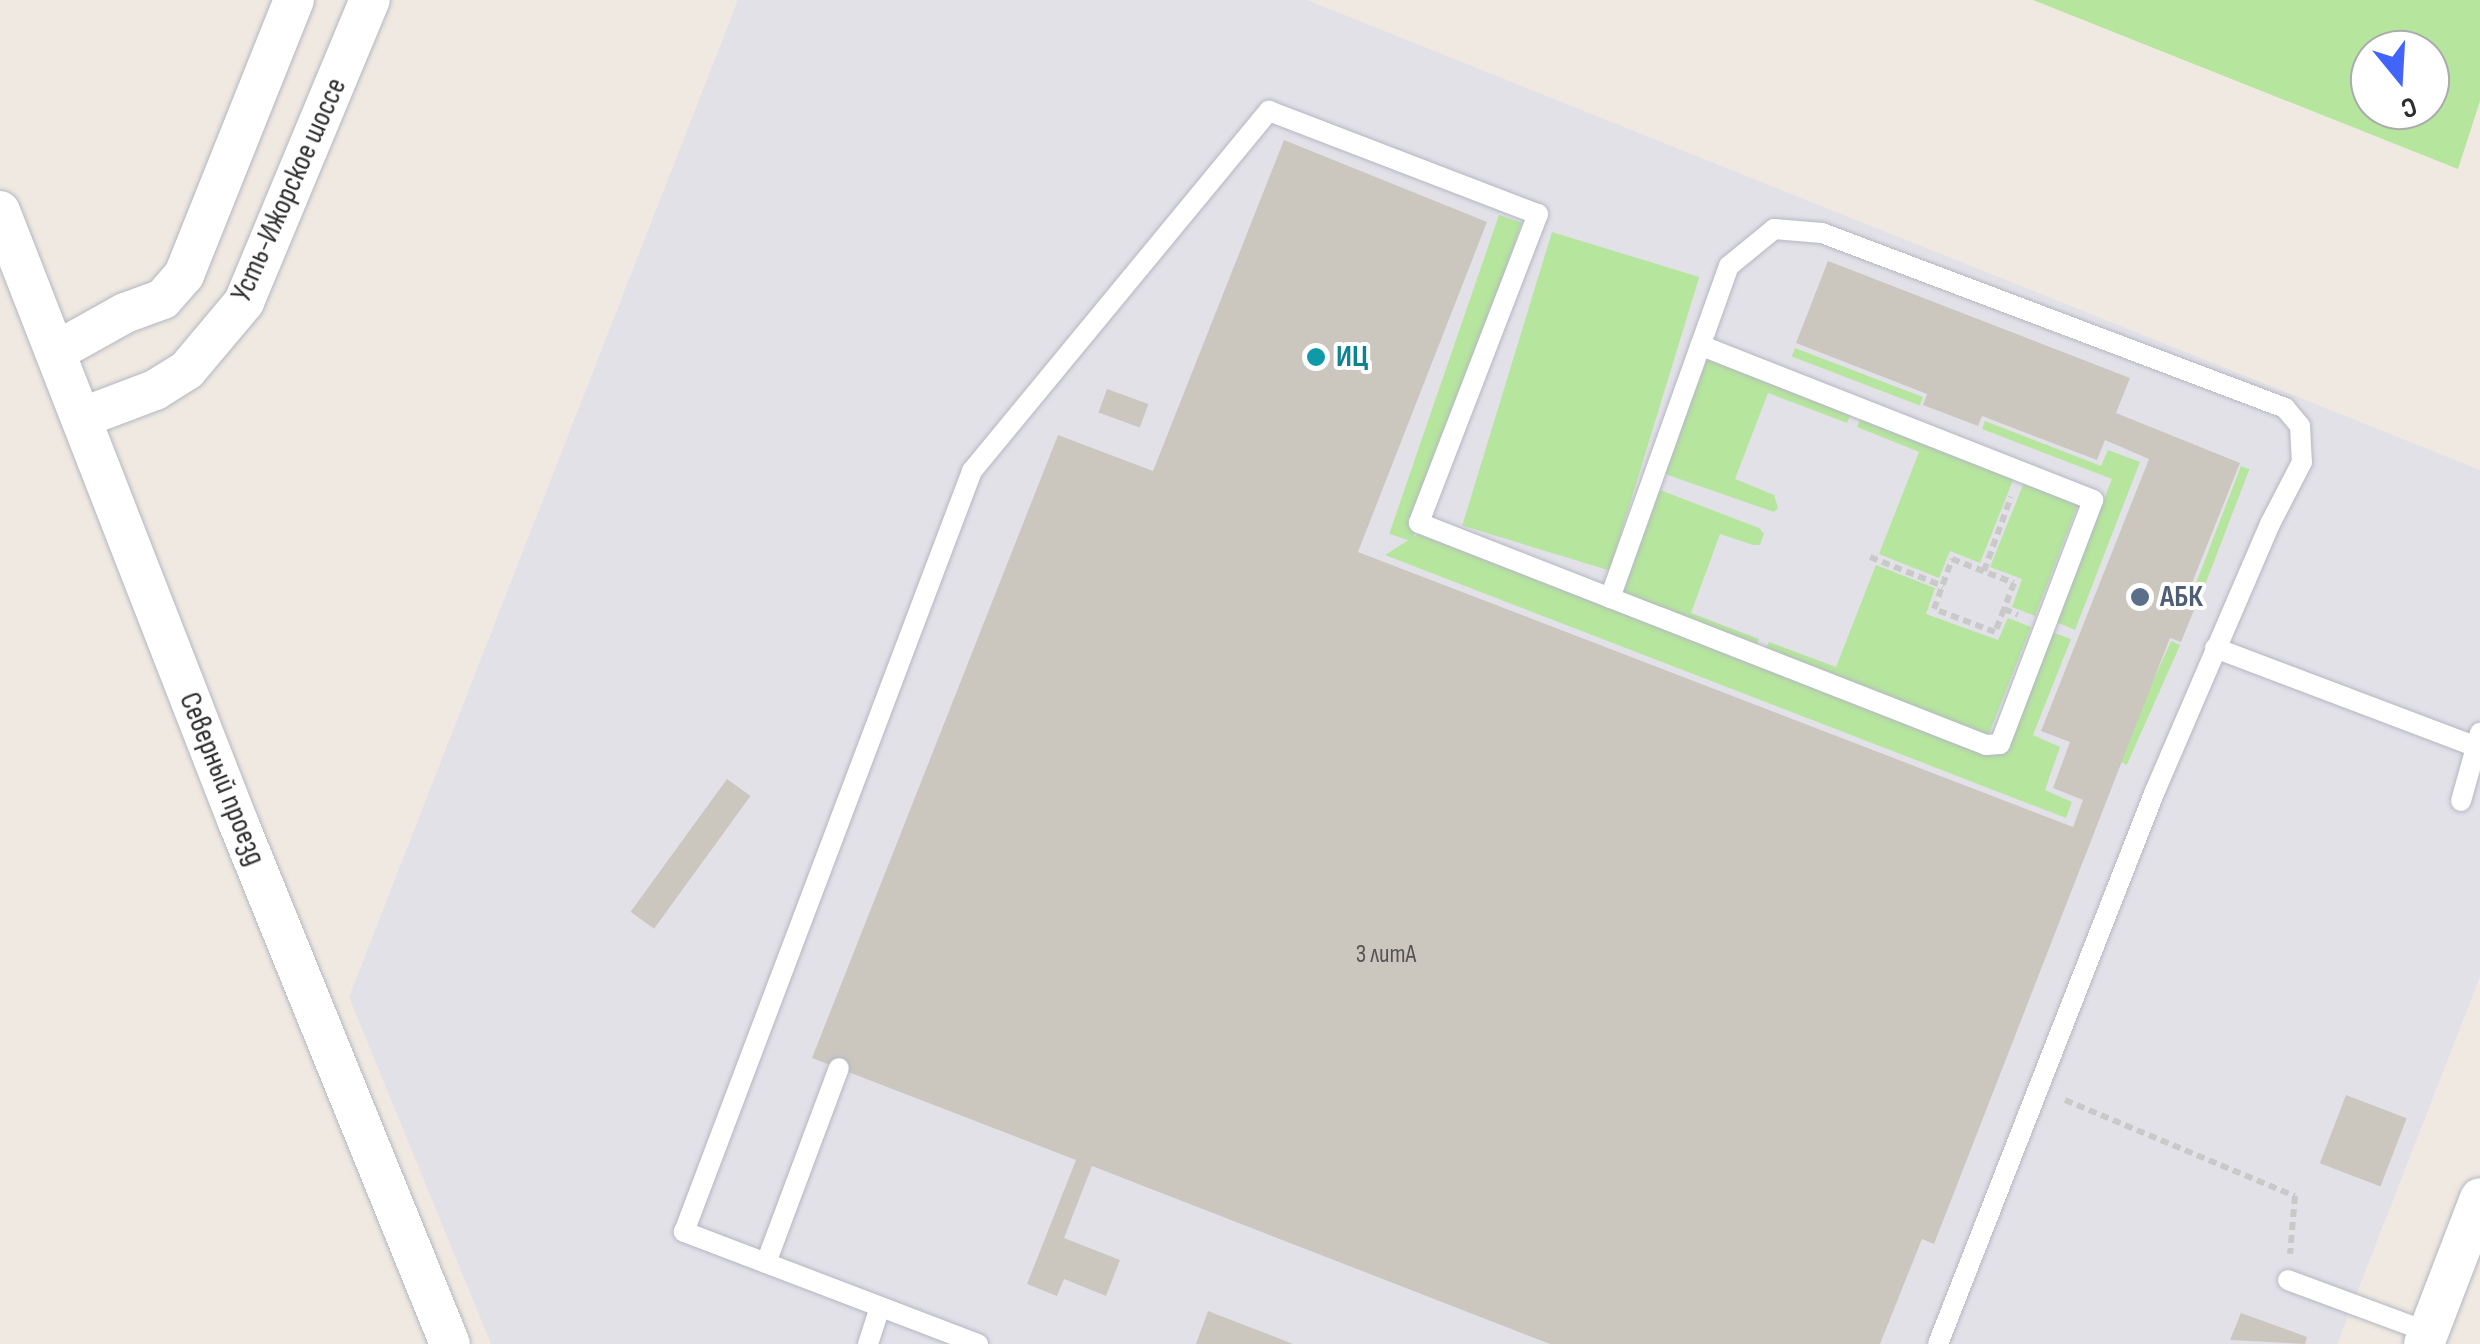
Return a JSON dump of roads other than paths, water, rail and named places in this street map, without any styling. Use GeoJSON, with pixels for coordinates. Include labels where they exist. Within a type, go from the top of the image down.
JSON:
{"type":"FeatureCollection","features":[{"type":"Feature","properties":{"kind":"street","name":"Усть-Ижорское шоссе"},"geometry":{"type":"LineString","coordinates":[[55,352],[125,313],[163,298],[184,275],[294,0]]}},
{"type":"Feature","properties":{"kind":"street","name":"Усть-Ижорское шоссе"},"geometry":{"type":"LineString","coordinates":[[80,418],[155,390],[187,370],[244,302],[370,0]]}},
{"type":"Feature","properties":{"kind":"street","name":"Северный проезд"},"geometry":{"type":"LineString","coordinates":[[0,211],[450,1344]]}},
{"type":"Feature","properties":{"kind":"street"},"geometry":{"type":"LineString","coordinates":[[33,295],[67,312],[94,317],[125,313]]}},
{"type":"Feature","properties":{"kind":"street"},"geometry":{"type":"LineString","coordinates":[[2426,1338],[2480,1198]]}},
{"type":"Feature","properties":{"kind":"lane"},"geometry":{"type":"LineString","coordinates":[[978,1344],[684,1232],[972,470],[1269,111],[1538,214],[1419,523],[1993,747],[2000,744],[2095,504],[2087,495],[1700,345]]}},
{"type":"Feature","properties":{"kind":"lane"},"geometry":{"type":"LineString","coordinates":[[1610,598],[1729,266],[1774,229],[1822,233],[2285,408],[2300,426],[2302,462],[2215,648],[2036,1088],[1938,1344]]}},
{"type":"Feature","properties":{"kind":"lane"},"geometry":{"type":"LineString","coordinates":[[2215,648],[2479,743],[2462,801]]}},
{"type":"Feature","properties":{"kind":"lane"},"geometry":{"type":"LineString","coordinates":[[766,1262],[838,1068]]}},
{"type":"Feature","properties":{"kind":"lane"},"geometry":{"type":"LineString","coordinates":[[2288,1280],[2426,1338]]}},
{"type":"Feature","properties":{"kind":"lane"},"geometry":{"type":"LineString","coordinates":[[868,1344],[880,1308]]}},
{"type":"Feature","properties":{"kind":"place","name":"ИЦ"},"geometry":{"type":"Point","coordinates":[1316,357]}},
{"type":"Feature","properties":{"kind":"place","name":"АБК"},"geometry":{"type":"Point","coordinates":[2140,597]}}]}
